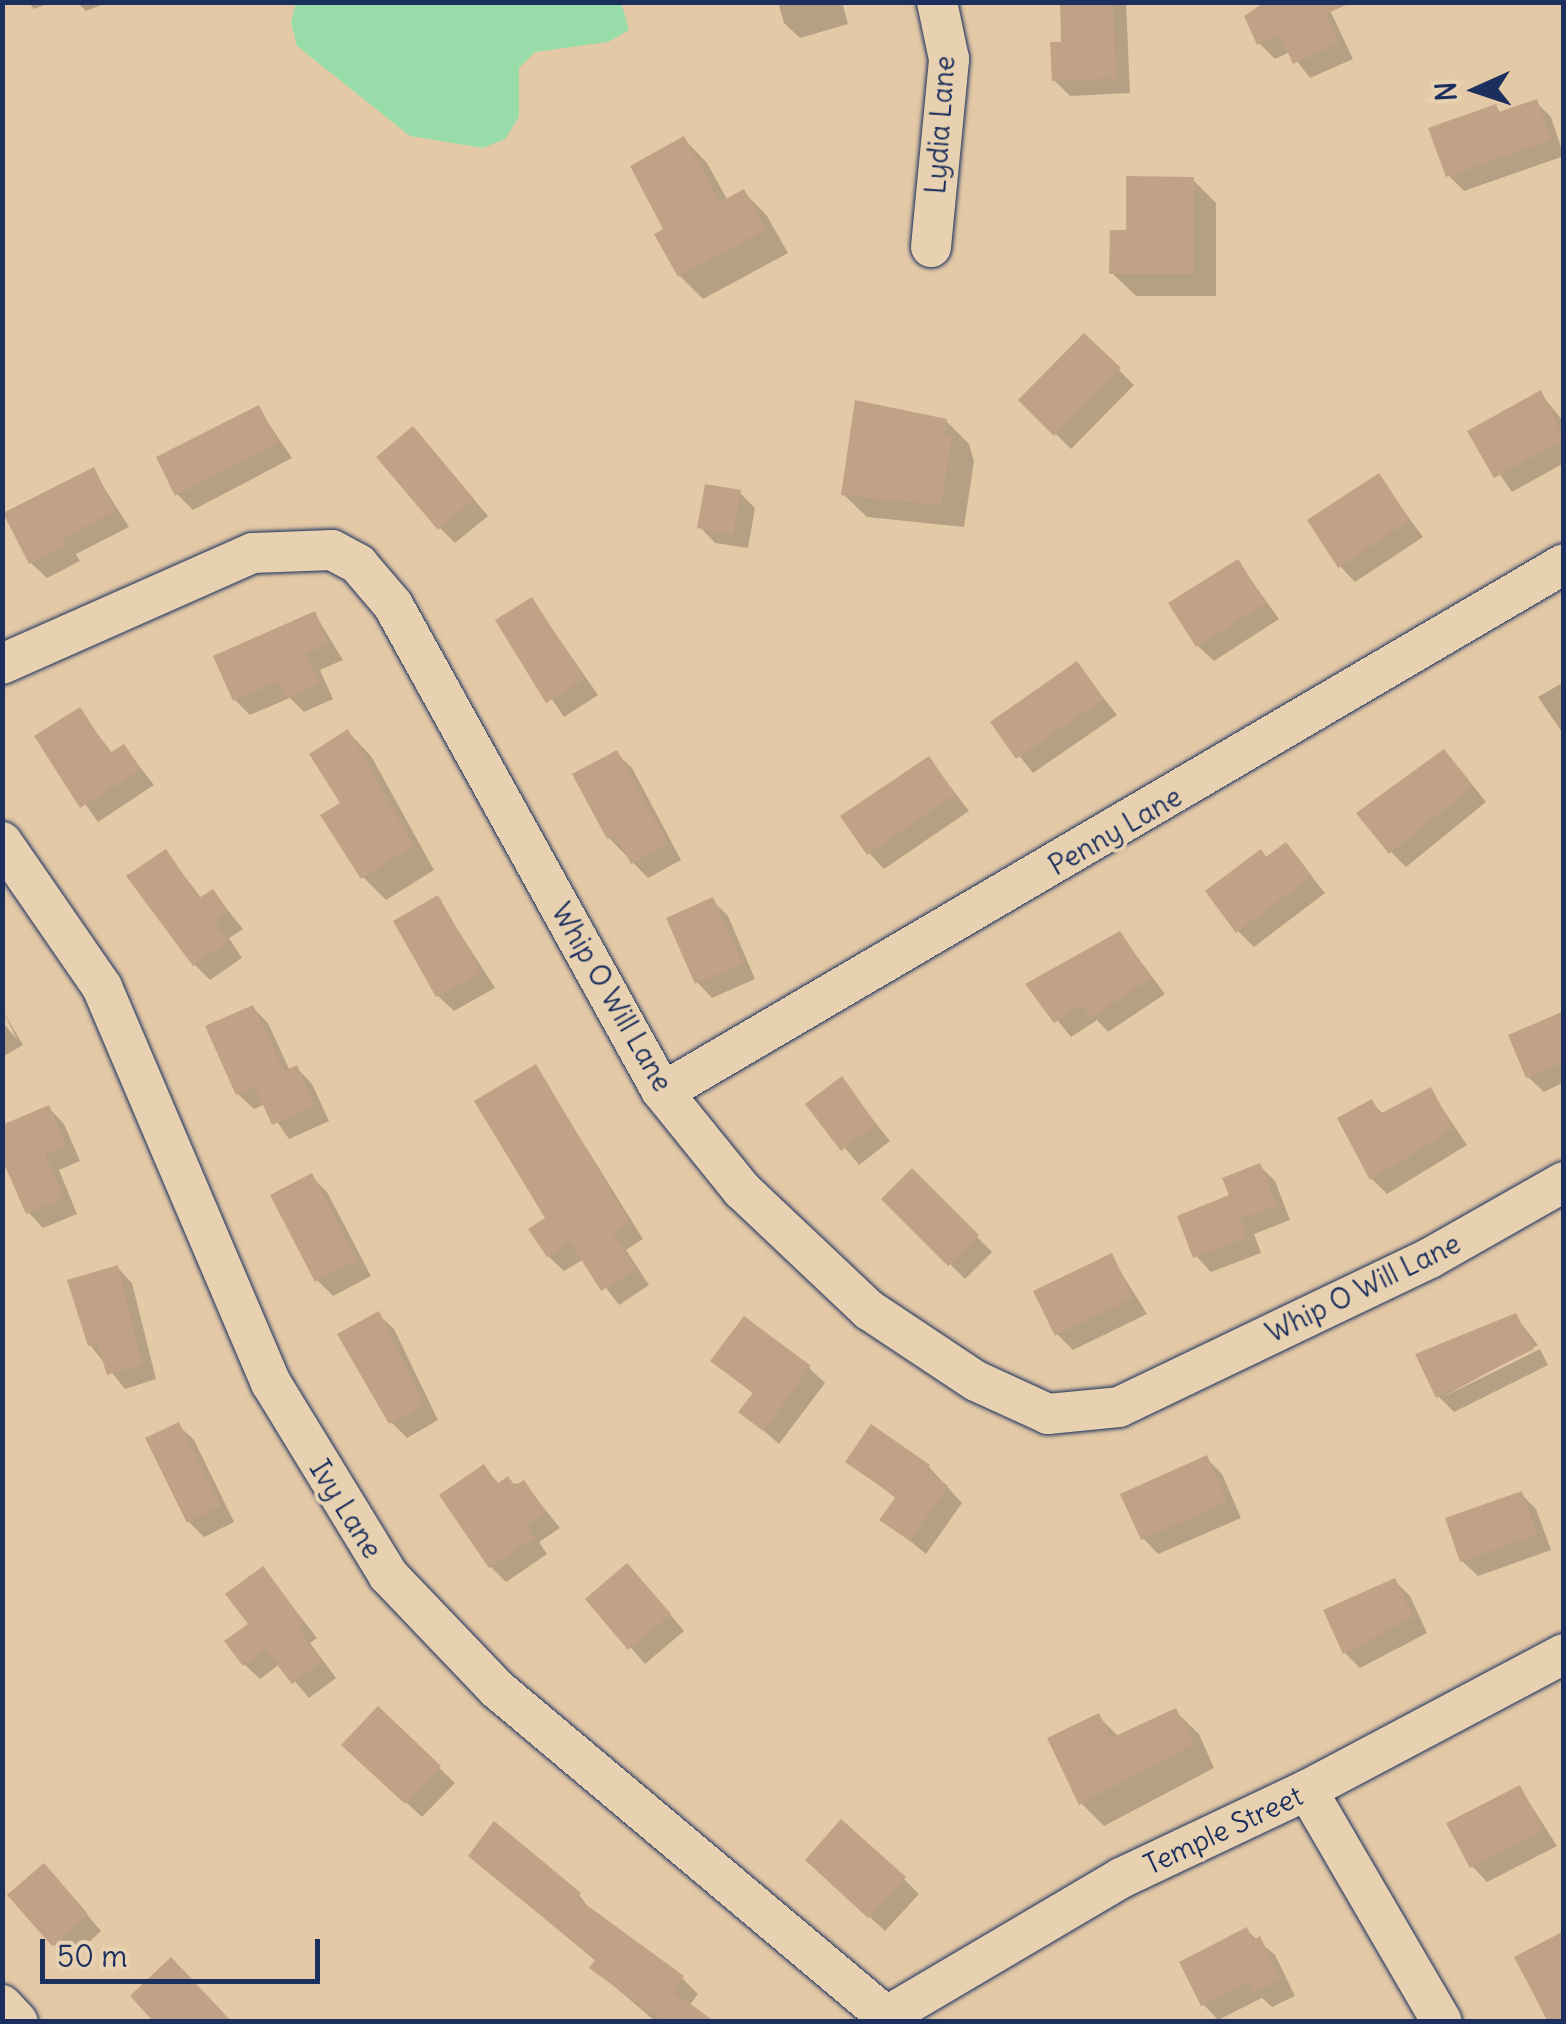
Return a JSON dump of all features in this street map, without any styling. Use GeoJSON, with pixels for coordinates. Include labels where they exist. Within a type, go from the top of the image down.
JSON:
{"type":"FeatureCollection","features":[{"type":"Feature","properties":{"kind":"street","name":"Lydia Lane"},"geometry":{"type":"LineString","coordinates":[[931,248],[949,59],[937,2]]}},
{"type":"Feature","properties":{"kind":"street","name":"Whip O Will Lane"},"geometry":{"type":"LineString","coordinates":[[2,664],[253,553],[332,550],[358,564],[403,622],[663,1092],[742,1190],[869,1310],[976,1381],[1038,1410],[1073,1416],[1119,1407],[1323,1310],[1564,1182]]}},
{"type":"Feature","properties":{"kind":"street","name":"Penny Lane"},"geometry":{"type":"LineString","coordinates":[[663,1092],[1564,564]]}},
{"type":"Feature","properties":{"kind":"street","name":"Ivy Lane"},"geometry":{"type":"LineString","coordinates":[[2,842],[102,987],[272,1383],[388,1575],[498,1689],[890,2019]]}},
{"type":"Feature","properties":{"kind":"street","name":"Temple Street"},"geometry":{"type":"LineString","coordinates":[[890,2019],[1121,1878],[1307,1790],[1564,1654]]}},
{"type":"Feature","properties":{"kind":"street"},"geometry":{"type":"LineString","coordinates":[[1307,1790],[1442,2022]]}},
{"type":"Feature","properties":{"kind":"street"},"geometry":{"type":"LineString","coordinates":[[2,2004],[18,2022]]}},
{"type":"Feature","properties":{"kind":"green space"},"geometry":{"type":"Polygon","coordinates":[[[621,2],[629,30],[608,42],[535,52],[519,68],[519,117],[505,139],[483,148],[410,136],[297,46],[291,22],[296,3],[621,2]]]}},
{"type":"Feature","properties":{"kind":"building"},"geometry":{"type":"Polygon","coordinates":[[[1060,2],[1113,2],[1116,78],[1052,81],[1050,42],[1061,42],[1060,2]]]}},
{"type":"Feature","properties":{"kind":"building"},"geometry":{"type":"Polygon","coordinates":[[[1265,2],[1353,2],[1326,14],[1339,43],[1293,64],[1280,35],[1257,45],[1244,16],[1265,2]]]}},
{"type":"Feature","properties":{"kind":"building"},"geometry":{"type":"Polygon","coordinates":[[[1537,99],[1551,140],[1446,177],[1428,128],[1496,104],[1499,112],[1537,99]]]}},
{"type":"Feature","properties":{"kind":"building"},"geometry":{"type":"Polygon","coordinates":[[[684,136],[720,202],[744,189],[766,229],[678,277],[654,234],[663,229],[630,166],[684,136]]]}},
{"type":"Feature","properties":{"kind":"building"},"geometry":{"type":"Polygon","coordinates":[[[1126,176],[1194,177],[1194,274],[1109,274],[1110,230],[1126,230],[1126,176]]]}},
{"type":"Feature","properties":{"kind":"building"},"geometry":{"type":"Polygon","coordinates":[[[1084,333],[1121,368],[1054,436],[1018,400],[1084,333]]]}},
{"type":"Feature","properties":{"kind":"building"},"geometry":{"type":"Polygon","coordinates":[[[1541,390],[1564,440],[1494,478],[1467,431],[1541,390]]]}},
{"type":"Feature","properties":{"kind":"building"},"geometry":{"type":"Polygon","coordinates":[[[855,400],[947,419],[945,434],[952,435],[941,505],[841,495],[855,400]]]}},
{"type":"Feature","properties":{"kind":"building"},"geometry":{"type":"Polygon","coordinates":[[[259,405],[278,442],[175,496],[156,457],[259,405]]]}},
{"type":"Feature","properties":{"kind":"building"},"geometry":{"type":"Polygon","coordinates":[[[413,426],[474,499],[438,530],[376,457],[413,426]]]}},
{"type":"Feature","properties":{"kind":"building"},"geometry":{"type":"Polygon","coordinates":[[[94,467],[115,511],[62,538],[66,545],[29,564],[3,513],[94,467]]]}},
{"type":"Feature","properties":{"kind":"building"},"geometry":{"type":"Polygon","coordinates":[[[1379,473],[1410,520],[1338,568],[1307,520],[1379,473]]]}},
{"type":"Feature","properties":{"kind":"building"},"geometry":{"type":"Polygon","coordinates":[[[705,484],[741,490],[733,534],[697,528],[705,484]]]}},
{"type":"Feature","properties":{"kind":"building"},"geometry":{"type":"Polygon","coordinates":[[[1238,559],[1266,603],[1196,647],[1168,603],[1238,559]]]}},
{"type":"Feature","properties":{"kind":"building"},"geometry":{"type":"Polygon","coordinates":[[[532,597],[584,679],[546,703],[495,620],[532,597]]]}},
{"type":"Feature","properties":{"kind":"building"},"geometry":{"type":"Polygon","coordinates":[[[315,611],[329,644],[306,654],[319,683],[286,698],[279,681],[233,701],[213,656],[315,611]]]}},
{"type":"Feature","properties":{"kind":"building"},"geometry":{"type":"Polygon","coordinates":[[[1077,661],[1104,699],[1016,759],[990,722],[1077,661]]]}},
{"type":"Feature","properties":{"kind":"building"},"geometry":{"type":"Polygon","coordinates":[[[80,707],[110,753],[124,744],[141,769],[80,808],[34,736],[80,707]]]}},
{"type":"Feature","properties":{"kind":"building"},"geometry":{"type":"Polygon","coordinates":[[[348,729],[413,845],[361,879],[320,815],[340,803],[309,754],[348,729]]]}},
{"type":"Feature","properties":{"kind":"building"},"geometry":{"type":"Polygon","coordinates":[[[1444,749],[1473,786],[1389,854],[1356,813],[1444,749]]]}},
{"type":"Feature","properties":{"kind":"building"},"geometry":{"type":"Polygon","coordinates":[[[617,750],[668,844],[631,864],[615,835],[607,839],[572,774],[617,750]]]}},
{"type":"Feature","properties":{"kind":"building"},"geometry":{"type":"Polygon","coordinates":[[[929,756],[955,794],[867,855],[840,816],[929,756]]]}},
{"type":"Feature","properties":{"kind":"building"},"geometry":{"type":"Polygon","coordinates":[[[1286,842],[1312,876],[1236,933],[1205,891],[1261,849],[1266,857],[1286,842]]]}},
{"type":"Feature","properties":{"kind":"building"},"geometry":{"type":"Polygon","coordinates":[[[166,849],[199,898],[213,889],[229,912],[215,922],[229,941],[193,966],[126,876],[166,849]]]}},
{"type":"Feature","properties":{"kind":"building"},"geometry":{"type":"Polygon","coordinates":[[[438,895],[481,972],[436,997],[393,921],[438,895]]]}},
{"type":"Feature","properties":{"kind":"building"},"geometry":{"type":"Polygon","coordinates":[[[713,897],[742,963],[695,984],[666,918],[713,897]]]}},
{"type":"Feature","properties":{"kind":"building"},"geometry":{"type":"Polygon","coordinates":[[[1120,931],[1151,978],[1091,1018],[1082,1005],[1054,1023],[1025,984],[1120,931]]]}},
{"type":"Feature","properties":{"kind":"building"},"geometry":{"type":"Polygon","coordinates":[[[253,1005],[284,1071],[297,1065],[315,1105],[272,1125],[255,1087],[236,1095],[205,1026],[253,1005]]]}},
{"type":"Feature","properties":{"kind":"building"},"geometry":{"type":"Polygon","coordinates":[[[1564,1011],[1564,1062],[1526,1078],[1508,1035],[1564,1011]]]}},
{"type":"Feature","properties":{"kind":"building"},"geometry":{"type":"Polygon","coordinates":[[[536,1064],[630,1223],[613,1234],[636,1269],[601,1291],[570,1242],[547,1257],[528,1229],[545,1218],[474,1101],[536,1064]]]}},
{"type":"Feature","properties":{"kind":"building"},"geometry":{"type":"Polygon","coordinates":[[[842,1076],[876,1124],[841,1151],[805,1104],[842,1076]]]}},
{"type":"Feature","properties":{"kind":"building"},"geometry":{"type":"Polygon","coordinates":[[[1431,1087],[1453,1129],[1370,1180],[1337,1118],[1372,1099],[1380,1114],[1431,1087]]]}},
{"type":"Feature","properties":{"kind":"building"},"geometry":{"type":"Polygon","coordinates":[[[49,1105],[66,1145],[45,1154],[64,1198],[26,1214],[2,1159],[2,1125],[49,1105]]]}},
{"type":"Feature","properties":{"kind":"building"},"geometry":{"type":"Polygon","coordinates":[[[1260,1163],[1277,1205],[1240,1219],[1247,1237],[1193,1258],[1177,1216],[1229,1195],[1222,1178],[1260,1163]]]}},
{"type":"Feature","properties":{"kind":"building"},"geometry":{"type":"Polygon","coordinates":[[[912,1168],[979,1235],[948,1266],[881,1199],[912,1168]]]}},
{"type":"Feature","properties":{"kind":"building"},"geometry":{"type":"Polygon","coordinates":[[[312,1173],[357,1260],[315,1282],[270,1195],[312,1173]]]}},
{"type":"Feature","properties":{"kind":"building"},"geometry":{"type":"Polygon","coordinates":[[[1112,1253],[1133,1298],[1055,1336],[1033,1291],[1112,1253]]]}},
{"type":"Feature","properties":{"kind":"building"},"geometry":{"type":"Polygon","coordinates":[[[118,1265],[142,1364],[107,1375],[97,1343],[88,1346],[67,1280],[118,1265]]]}},
{"type":"Feature","properties":{"kind":"building"},"geometry":{"type":"Polygon","coordinates":[[[379,1311],[424,1404],[389,1424],[337,1334],[379,1311]]]}},
{"type":"Feature","properties":{"kind":"building"},"geometry":{"type":"Polygon","coordinates":[[[1516,1313],[1534,1349],[1436,1398],[1415,1354],[1516,1313]]]}},
{"type":"Feature","properties":{"kind":"building"},"geometry":{"type":"Polygon","coordinates":[[[744,1316],[811,1366],[763,1431],[738,1412],[753,1393],[710,1361],[744,1316]]]}},
{"type":"Feature","properties":{"kind":"building"},"geometry":{"type":"Polygon","coordinates":[[[179,1422],[221,1506],[187,1523],[145,1438],[179,1422]]]}},
{"type":"Feature","properties":{"kind":"building"},"geometry":{"type":"Polygon","coordinates":[[[871,1424],[930,1465],[926,1470],[948,1486],[910,1541],[879,1520],[896,1497],[845,1462],[871,1424]]]}},
{"type":"Feature","properties":{"kind":"building"},"geometry":{"type":"Polygon","coordinates":[[[1207,1455],[1227,1502],[1141,1540],[1120,1494],[1207,1455]]]}},
{"type":"Feature","properties":{"kind":"building"},"geometry":{"type":"Polygon","coordinates":[[[484,1464],[497,1484],[508,1476],[515,1486],[524,1480],[546,1512],[526,1526],[534,1538],[489,1568],[439,1495],[484,1464]]]}},
{"type":"Feature","properties":{"kind":"building"},"geometry":{"type":"Polygon","coordinates":[[[1522,1491],[1537,1535],[1460,1562],[1445,1518],[1522,1491]]]}},
{"type":"Feature","properties":{"kind":"building"},"geometry":{"type":"Polygon","coordinates":[[[627,1563],[671,1614],[628,1650],[585,1599],[627,1563]]]}},
{"type":"Feature","properties":{"kind":"building"},"geometry":{"type":"Polygon","coordinates":[[[263,1566],[304,1622],[297,1627],[322,1661],[292,1684],[265,1649],[243,1666],[224,1641],[248,1624],[225,1594],[263,1566]]]}},
{"type":"Feature","properties":{"kind":"building"},"geometry":{"type":"Polygon","coordinates":[[[1395,1578],[1413,1617],[1343,1654],[1323,1610],[1395,1578]]]}},
{"type":"Feature","properties":{"kind":"building"},"geometry":{"type":"Polygon","coordinates":[[[378,1706],[441,1766],[405,1804],[341,1745],[378,1706]]]}},
{"type":"Feature","properties":{"kind":"building"},"geometry":{"type":"Polygon","coordinates":[[[1176,1708],[1193,1744],[1079,1805],[1047,1738],[1099,1713],[1111,1738],[1176,1708]]]}},
{"type":"Feature","properties":{"kind":"building"},"geometry":{"type":"Polygon","coordinates":[[[1520,1785],[1543,1830],[1470,1868],[1446,1823],[1520,1785]]]}},
{"type":"Feature","properties":{"kind":"building"},"geometry":{"type":"Polygon","coordinates":[[[841,1819],[906,1877],[868,1918],[805,1860],[841,1819]]]}},
{"type":"Feature","properties":{"kind":"building"},"geometry":{"type":"Polygon","coordinates":[[[494,1821],[581,1893],[577,1898],[684,1976],[673,1991],[715,2022],[663,2022],[589,1968],[595,1960],[468,1856],[494,1821]]]}},
{"type":"Feature","properties":{"kind":"building"},"geometry":{"type":"Polygon","coordinates":[[[44,1863],[88,1914],[52,1946],[7,1895],[44,1863]]]}},
{"type":"Feature","properties":{"kind":"building"},"geometry":{"type":"Polygon","coordinates":[[[1247,1927],[1253,1940],[1260,1936],[1281,1980],[1254,1993],[1249,1982],[1201,2006],[1179,1962],[1247,1927]]]}},
{"type":"Feature","properties":{"kind":"building"},"geometry":{"type":"Polygon","coordinates":[[[1564,1931],[1564,2022],[1548,2022],[1514,1957],[1564,1931]]]}},
{"type":"Feature","properties":{"kind":"building"},"geometry":{"type":"Polygon","coordinates":[[[171,1957],[232,2022],[154,2022],[130,1996],[171,1957]]]}}]}
